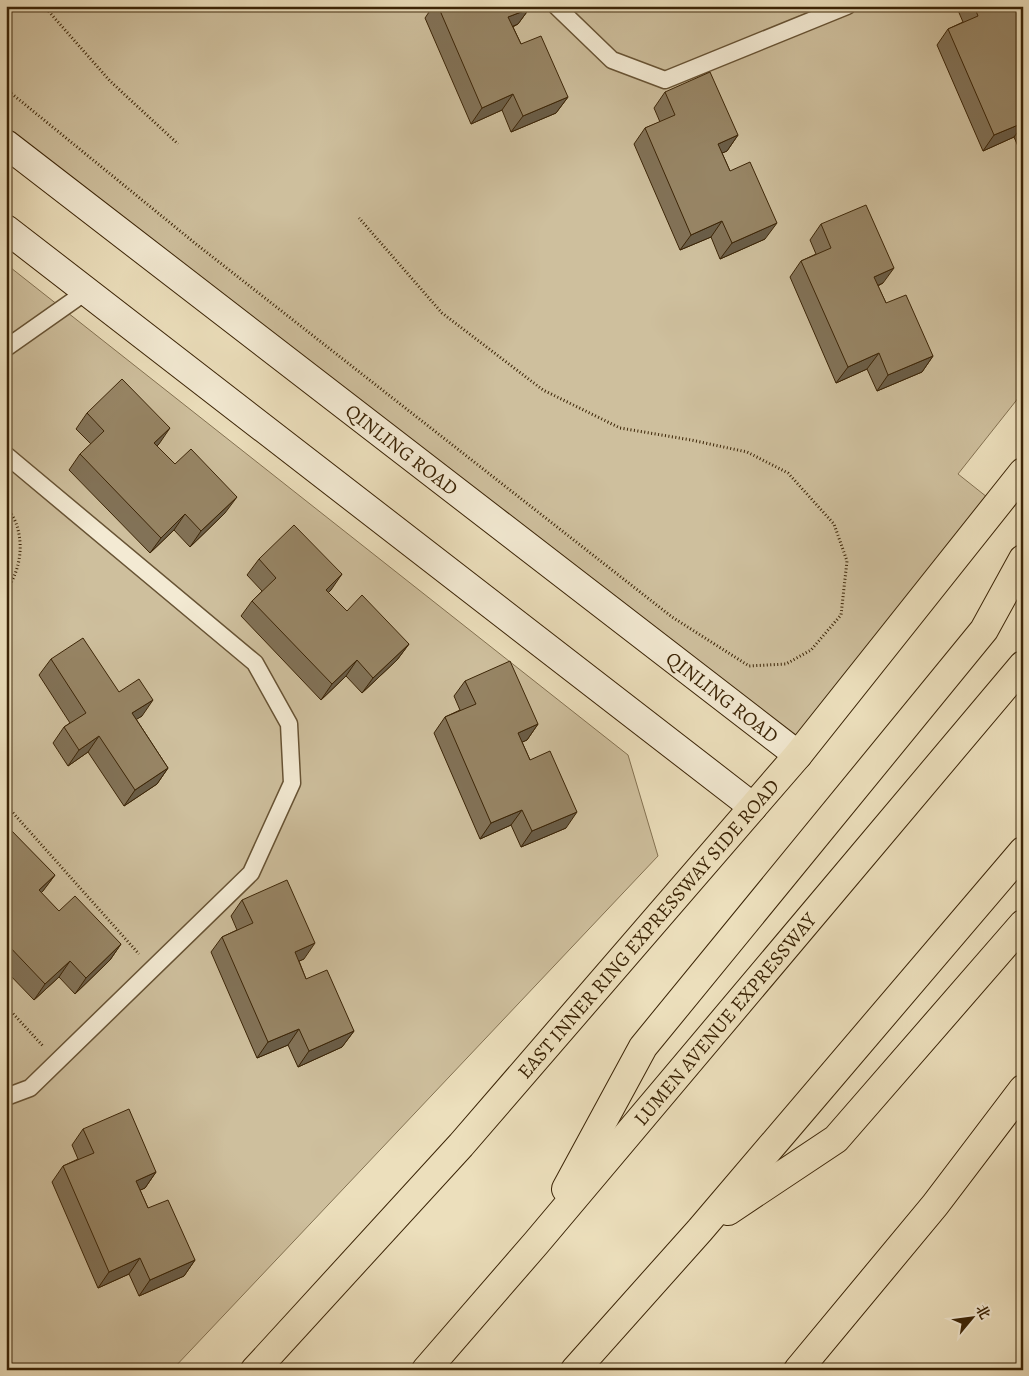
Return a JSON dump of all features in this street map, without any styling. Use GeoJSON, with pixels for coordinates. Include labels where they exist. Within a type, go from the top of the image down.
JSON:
{"type":"FeatureCollection","features":[{"type":"Feature","properties":{"kind":"main road","name":"EAST INNER RING EXPRESSWAY SIDE ROAD"},"geometry":{"type":"LineString","coordinates":[[255,1370],[461,1145],[753,808],[798,755],[1023,472]]}},
{"type":"Feature","properties":{"kind":"main road"},"geometry":{"type":"LineString","coordinates":[[537,1242],[644,1047],[984,630],[1023,559]]}},
{"type":"Feature","properties":{"kind":"main road","name":"LUMEN AVENUE EXPRESSWAY"},"geometry":{"type":"LineString","coordinates":[[426,1370],[537,1242],[1023,666]]}},
{"type":"Feature","properties":{"kind":"main road"},"geometry":{"type":"LineString","coordinates":[[575,1370],[700,1230],[1023,851]]}},
{"type":"Feature","properties":{"kind":"main road"},"geometry":{"type":"LineString","coordinates":[[700,1230],[836,1139],[1023,924]]}},
{"type":"Feature","properties":{"kind":"main road"},"geometry":{"type":"LineString","coordinates":[[798,1370],[935,1205],[1023,1089]]}},
{"type":"Feature","properties":{"kind":"street","name":"QINLING ROAD"},"geometry":{"type":"LineString","coordinates":[[6,144],[798,755]]}},
{"type":"Feature","properties":{"kind":"street"},"geometry":{"type":"LineString","coordinates":[[6,229],[753,808]]}},
{"type":"Feature","properties":{"kind":"lane"},"geometry":{"type":"LineString","coordinates":[[556,6],[612,60],[665,80],[847,6]]}},
{"type":"Feature","properties":{"kind":"lane"},"geometry":{"type":"LineString","coordinates":[[6,348],[87,291]]}},
{"type":"Feature","properties":{"kind":"lane"},"geometry":{"type":"LineString","coordinates":[[6,455],[255,663],[288,724],[292,784],[251,873],[30,1088],[6,1098]]}},
{"type":"Feature","properties":{"kind":"path"},"geometry":{"type":"LineString","coordinates":[[44,6],[110,81],[178,144]]}},
{"type":"Feature","properties":{"kind":"path"},"geometry":{"type":"LineString","coordinates":[[6,88],[196,244],[672,617],[749,666],[786,664],[811,650],[841,615],[847,561],[834,524],[788,473],[746,452],[620,428],[543,390],[442,312],[358,218]]}},
{"type":"Feature","properties":{"kind":"path"},"geometry":{"type":"LineString","coordinates":[[6,505],[17,525],[21,548],[18,570],[6,591]]}},
{"type":"Feature","properties":{"kind":"path"},"geometry":{"type":"LineString","coordinates":[[6,805],[152,969]]}},
{"type":"Feature","properties":{"kind":"path"},"geometry":{"type":"LineString","coordinates":[[6,1006],[58,1062]]}},
{"type":"Feature","properties":{"kind":"shaded area"},"geometry":{"type":"Polygon","coordinates":[[[6,6],[1023,6],[1023,392],[958,474],[997,505],[798,755],[6,144],[6,6]]]}},
{"type":"Feature","properties":{"kind":"shaded area"},"geometry":{"type":"Polygon","coordinates":[[[6,264],[628,755],[658,856],[172,1370],[6,1370],[6,264]]]}},
{"type":"Feature","properties":{"kind":"building"},"geometry":{"type":"Polygon","coordinates":[[[438,6],[528,6],[529,9],[508,17],[521,44],[541,36],[568,97],[523,116],[513,94],[482,108],[438,6]]]}},
{"type":"Feature","properties":{"kind":"building"},"geometry":{"type":"Polygon","coordinates":[[[974,6],[1023,6],[1023,44],[1021,45],[1023,49],[1023,123],[994,135],[948,29],[978,16],[974,6]]]}},
{"type":"Feature","properties":{"kind":"building"},"geometry":{"type":"Polygon","coordinates":[[[710,72],[738,135],[718,144],[730,171],[750,162],[777,223],[732,243],[722,221],[691,235],[645,128],[675,115],[665,92],[710,72]]]}},
{"type":"Feature","properties":{"kind":"building"},"geometry":{"type":"Polygon","coordinates":[[[866,205],[894,268],[874,277],[886,303],[906,295],[933,356],[888,375],[879,353],[848,367],[801,261],[831,248],[821,224],[866,205]]]}},
{"type":"Feature","properties":{"kind":"building"},"geometry":{"type":"Polygon","coordinates":[[[122,379],[170,428],[154,443],[175,464],[191,449],[237,497],[201,531],[185,514],[161,538],[80,454],[104,431],[87,413],[122,379]]]}},
{"type":"Feature","properties":{"kind":"building"},"geometry":{"type":"Polygon","coordinates":[[[294,525],[342,574],[326,590],[347,611],[362,595],[409,644],[373,678],[357,660],[332,684],[252,601],[276,578],[259,559],[294,525]]]}},
{"type":"Feature","properties":{"kind":"building"},"geometry":{"type":"Polygon","coordinates":[[[83,638],[119,692],[139,679],[153,700],[132,713],[168,768],[135,790],[99,736],[79,750],[64,727],[86,713],[51,659],[83,638]]]}},
{"type":"Feature","properties":{"kind":"building"},"geometry":{"type":"Polygon","coordinates":[[[510,661],[538,724],[518,733],[530,760],[550,751],[577,812],[532,831],[522,810],[491,823],[445,717],[476,704],[465,681],[510,661]]]}},
{"type":"Feature","properties":{"kind":"building"},"geometry":{"type":"Polygon","coordinates":[[[6,826],[55,875],[39,890],[59,911],[75,896],[121,944],[86,978],[70,961],[45,984],[6,943],[6,826]]]}},
{"type":"Feature","properties":{"kind":"building"},"geometry":{"type":"Polygon","coordinates":[[[287,880],[315,943],[295,952],[306,979],[327,970],[354,1031],[309,1051],[299,1029],[268,1042],[222,937],[253,923],[242,900],[287,880]]]}},
{"type":"Feature","properties":{"kind":"building"},"geometry":{"type":"Polygon","coordinates":[[[129,1109],[156,1172],[136,1181],[148,1208],[168,1200],[195,1260],[150,1280],[140,1258],[109,1272],[63,1166],[94,1153],[83,1129],[129,1109]]]}}]}
